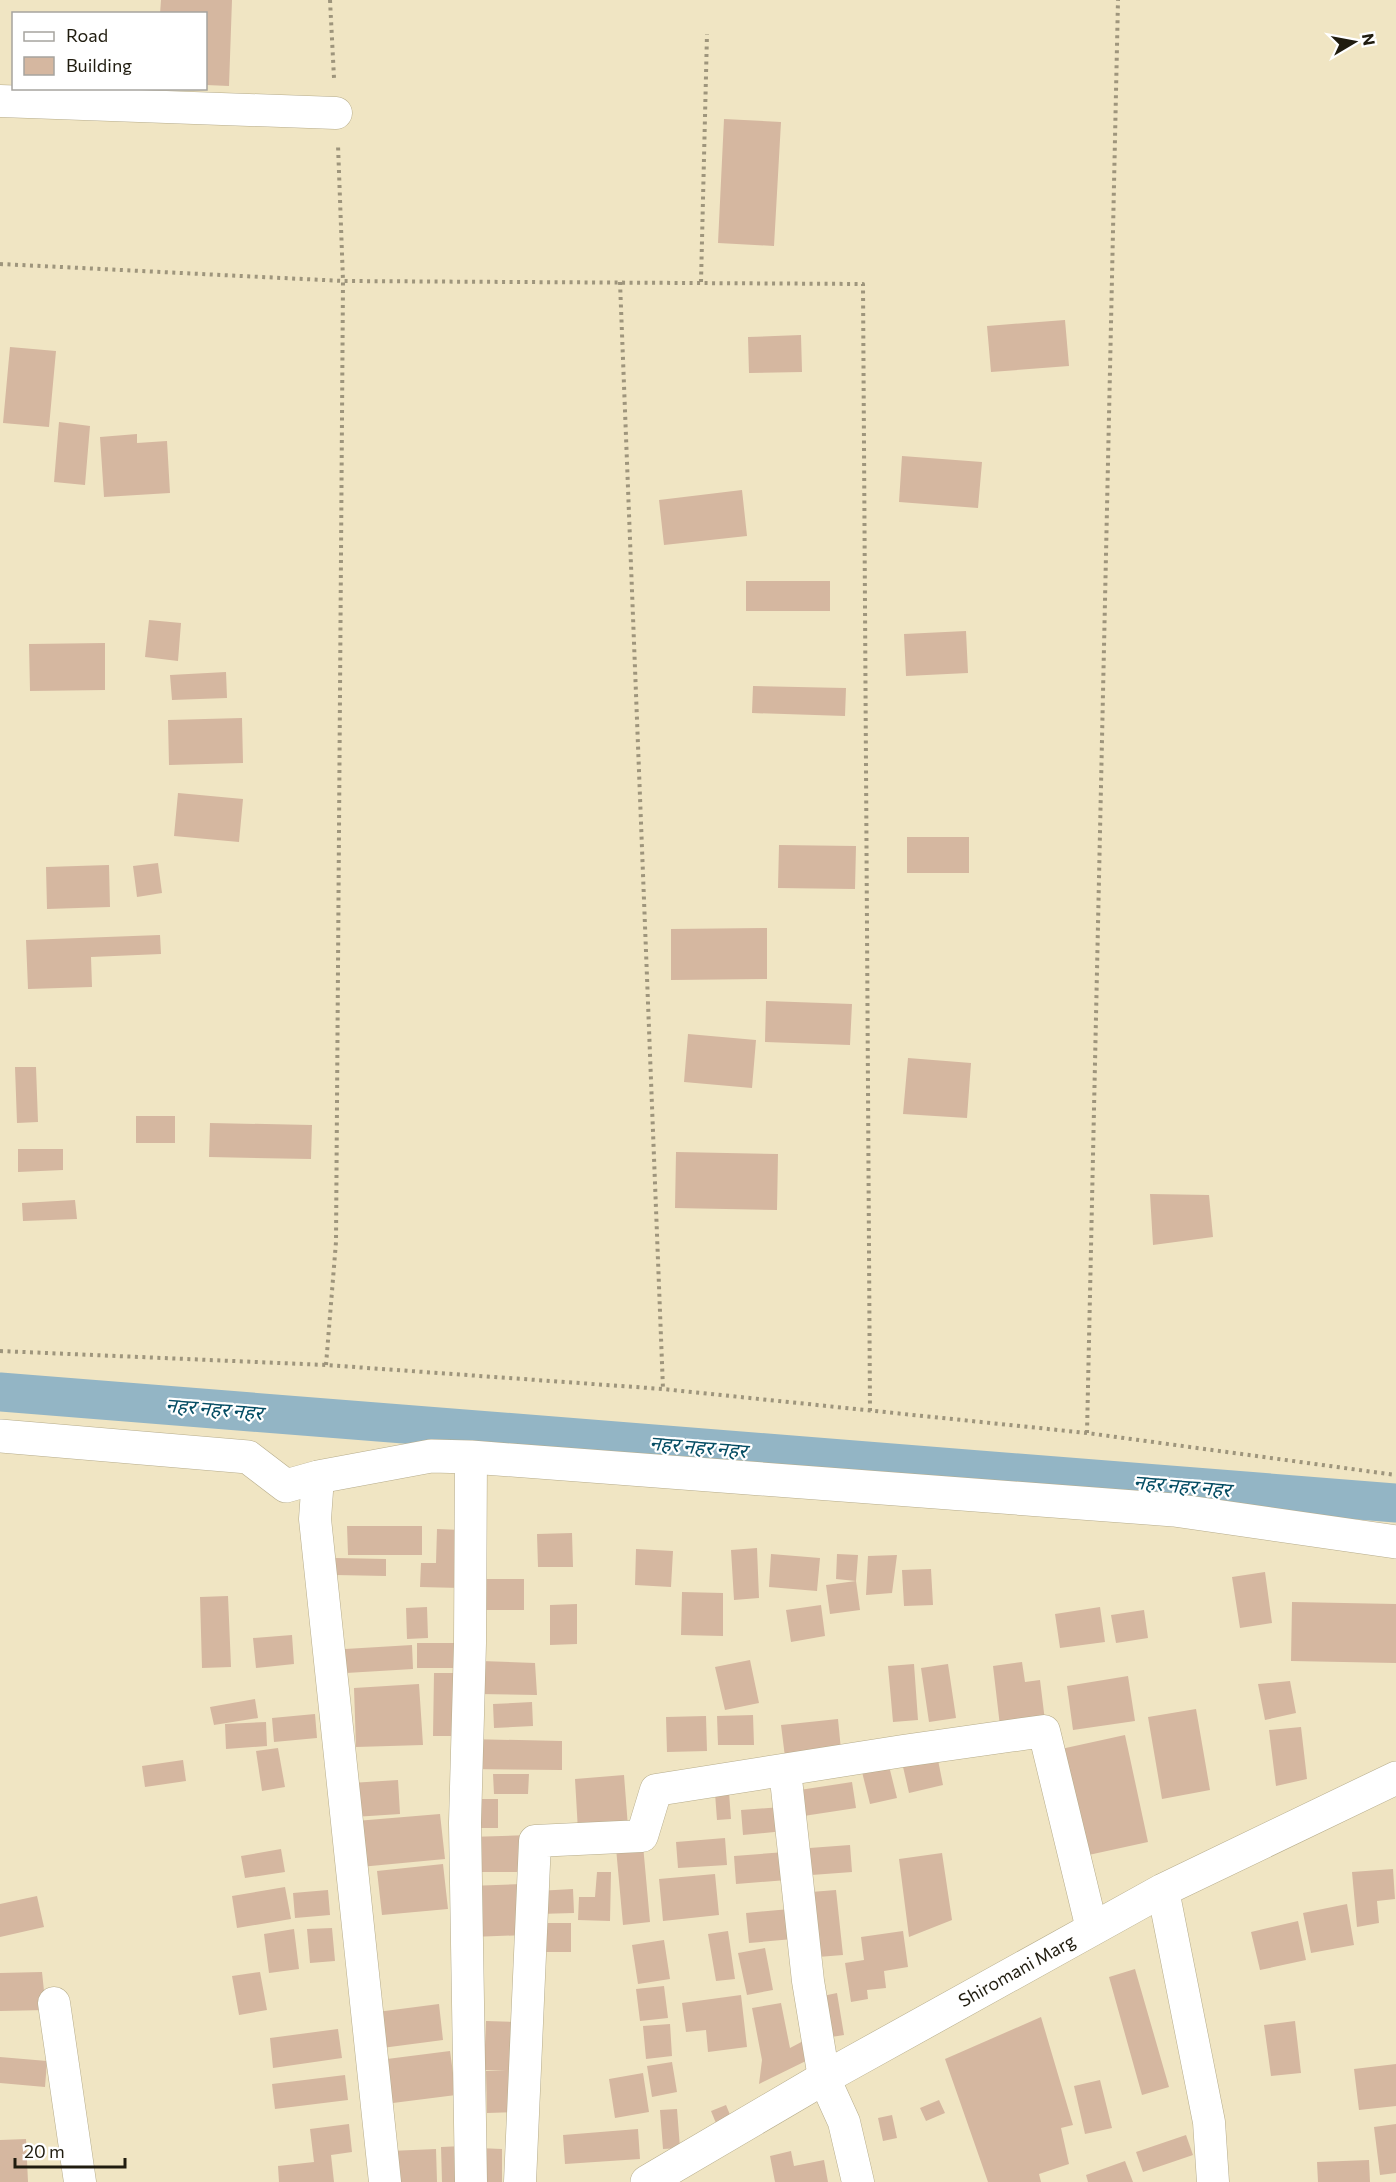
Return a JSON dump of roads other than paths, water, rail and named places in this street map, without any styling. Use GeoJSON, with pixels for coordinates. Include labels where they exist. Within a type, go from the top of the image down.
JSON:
{"type":"FeatureCollection","features":[{"type":"Feature","properties":{"kind":"main road"},"geometry":{"type":"LineString","coordinates":[[0,1436],[248,1457],[286,1486],[318,1477],[431,1456],[471,1457],[1174,1510],[1396,1542]]}},
{"type":"Feature","properties":{"kind":"main road","name":"Shiromani Marg"},"geometry":{"type":"LineString","coordinates":[[647,2182],[824,2078],[1163,1890],[1396,1778]]}},
{"type":"Feature","properties":{"kind":"street"},"geometry":{"type":"LineString","coordinates":[[0,101],[336,113]]}},
{"type":"Feature","properties":{"kind":"street"},"geometry":{"type":"LineString","coordinates":[[471,1457],[470,1643],[465,1824],[471,2182]]}},
{"type":"Feature","properties":{"kind":"street"},"geometry":{"type":"LineString","coordinates":[[318,1477],[315,1519],[385,2182]]}},
{"type":"Feature","properties":{"kind":"street"},"geometry":{"type":"LineString","coordinates":[[520,2182],[536,1841],[642,1836],[656,1790],[1044,1731],[1092,1929]]}},
{"type":"Feature","properties":{"kind":"street"},"geometry":{"type":"LineString","coordinates":[[785,1770],[808,1981],[824,2078],[844,2121],[858,2182]]}},
{"type":"Feature","properties":{"kind":"street"},"geometry":{"type":"LineString","coordinates":[[1163,1890],[1209,2122],[1213,2182]]}},
{"type":"Feature","properties":{"kind":"street"},"geometry":{"type":"LineString","coordinates":[[54,2003],[80,2182]]}},
{"type":"Feature","properties":{"kind":"waterway","name":"नहर नहर नहर"},"geometry":{"type":"LineString","coordinates":[[0,1392],[1396,1503]]}}]}
